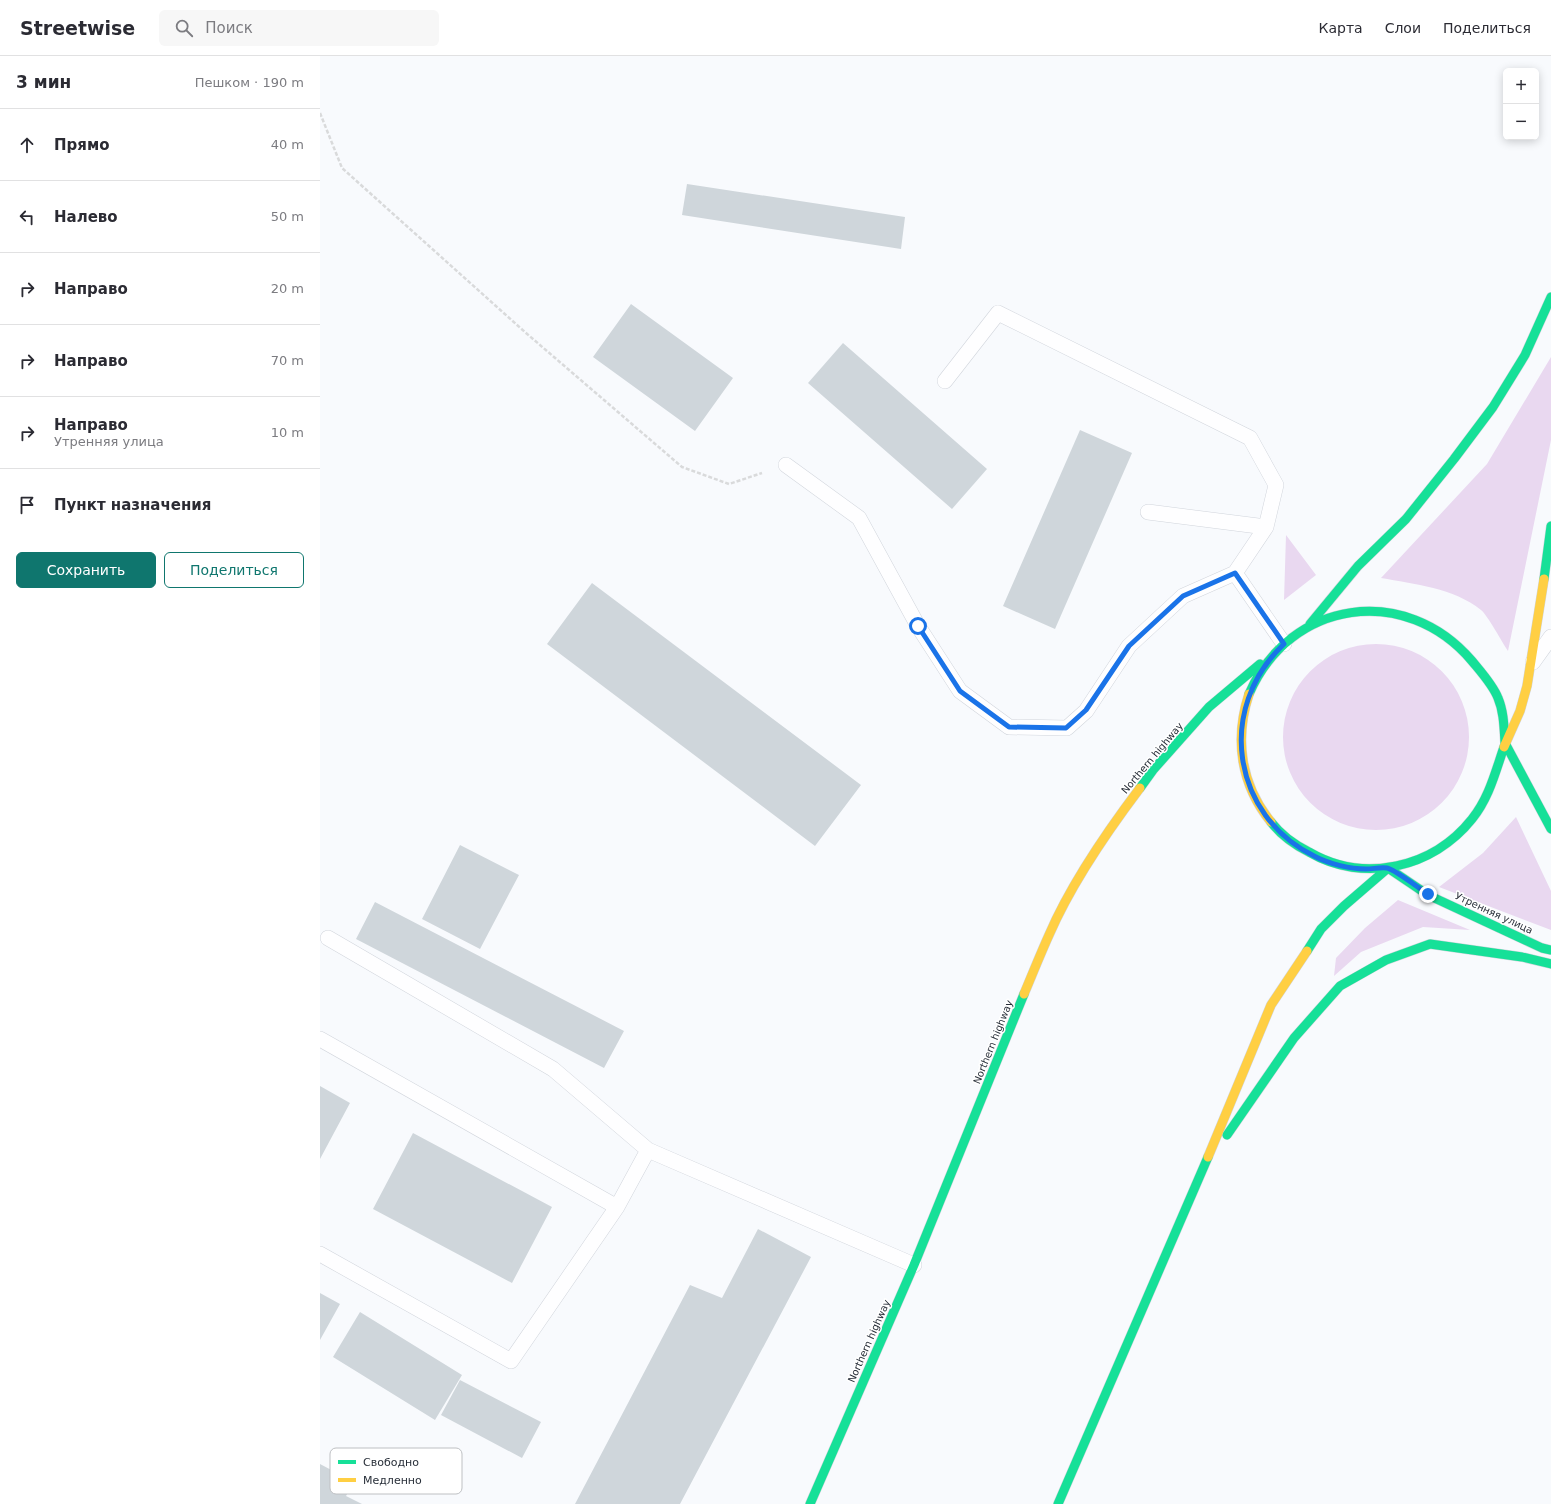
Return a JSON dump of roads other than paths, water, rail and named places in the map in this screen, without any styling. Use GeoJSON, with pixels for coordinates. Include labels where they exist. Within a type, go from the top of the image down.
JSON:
{"type":"FeatureCollection","features":[{"type":"Feature","properties":{"kind":"main road"},"geometry":{"type":"LineString","coordinates":[[1551,297],[1525,355],[1493,407],[1454,459],[1406,519],[1358,566],[1308,626],[1284,644],[1261,670],[1250,693],[1243,716],[1240,741],[1243,765],[1250,789],[1261,810],[1276,830],[1300,849],[1316,858],[1340,866],[1364,869],[1388,868],[1410,863],[1430,855],[1448,843],[1464,829],[1478,812],[1488,793],[1505,744],[1521,708],[1532,663],[1551,526]]}},
{"type":"Feature","properties":{"kind":"main road"},"geometry":{"type":"LineString","coordinates":[[1308,626],[1332,616],[1357,611],[1382,611],[1407,616],[1430,625],[1452,639],[1470,657],[1498,697],[1503,721],[1505,744],[1551,829]]}},
{"type":"Feature","properties":{"kind":"main road","name":"Northern highway"},"geometry":{"type":"LineString","coordinates":[[810,1504],[914,1265],[1049,934],[1075,884],[1111,826],[1153,770],[1209,707],[1284,644]]}},
{"type":"Feature","properties":{"kind":"main road"},"geometry":{"type":"LineString","coordinates":[[1058,1504],[1202,1172],[1271,1005],[1321,930],[1344,906],[1388,868]]}},
{"type":"Feature","properties":{"kind":"main road","name":"Утренняя улица"},"geometry":{"type":"LineString","coordinates":[[1388,868],[1428,894],[1542,948],[1551,950]]}},
{"type":"Feature","properties":{"kind":"main road"},"geometry":{"type":"LineString","coordinates":[[1202,1172],[1294,1038],[1340,986],[1386,960],[1430,944],[1522,957],[1551,964]]}},
{"type":"Feature","properties":{"kind":"lane"},"geometry":{"type":"LineString","coordinates":[[786,465],[859,518],[918,626],[960,691],[1009,727],[1066,728],[1086,710],[1129,646],[1183,596],[1235,573],[1266,527],[1276,484],[1250,438],[998,313],[945,381]]}},
{"type":"Feature","properties":{"kind":"lane"},"geometry":{"type":"LineString","coordinates":[[1148,512],[1266,527]]}},
{"type":"Feature","properties":{"kind":"lane"},"geometry":{"type":"LineString","coordinates":[[1235,573],[1284,644]]}},
{"type":"Feature","properties":{"kind":"lane"},"geometry":{"type":"LineString","coordinates":[[1532,663],[1551,637]]}},
{"type":"Feature","properties":{"kind":"lane"},"geometry":{"type":"LineString","coordinates":[[328,938],[553,1069],[648,1150],[914,1265]]}},
{"type":"Feature","properties":{"kind":"lane"},"geometry":{"type":"LineString","coordinates":[[320,1039],[616,1207]]}},
{"type":"Feature","properties":{"kind":"lane"},"geometry":{"type":"LineString","coordinates":[[320,1254],[511,1360],[616,1207],[648,1150]]}}]}
